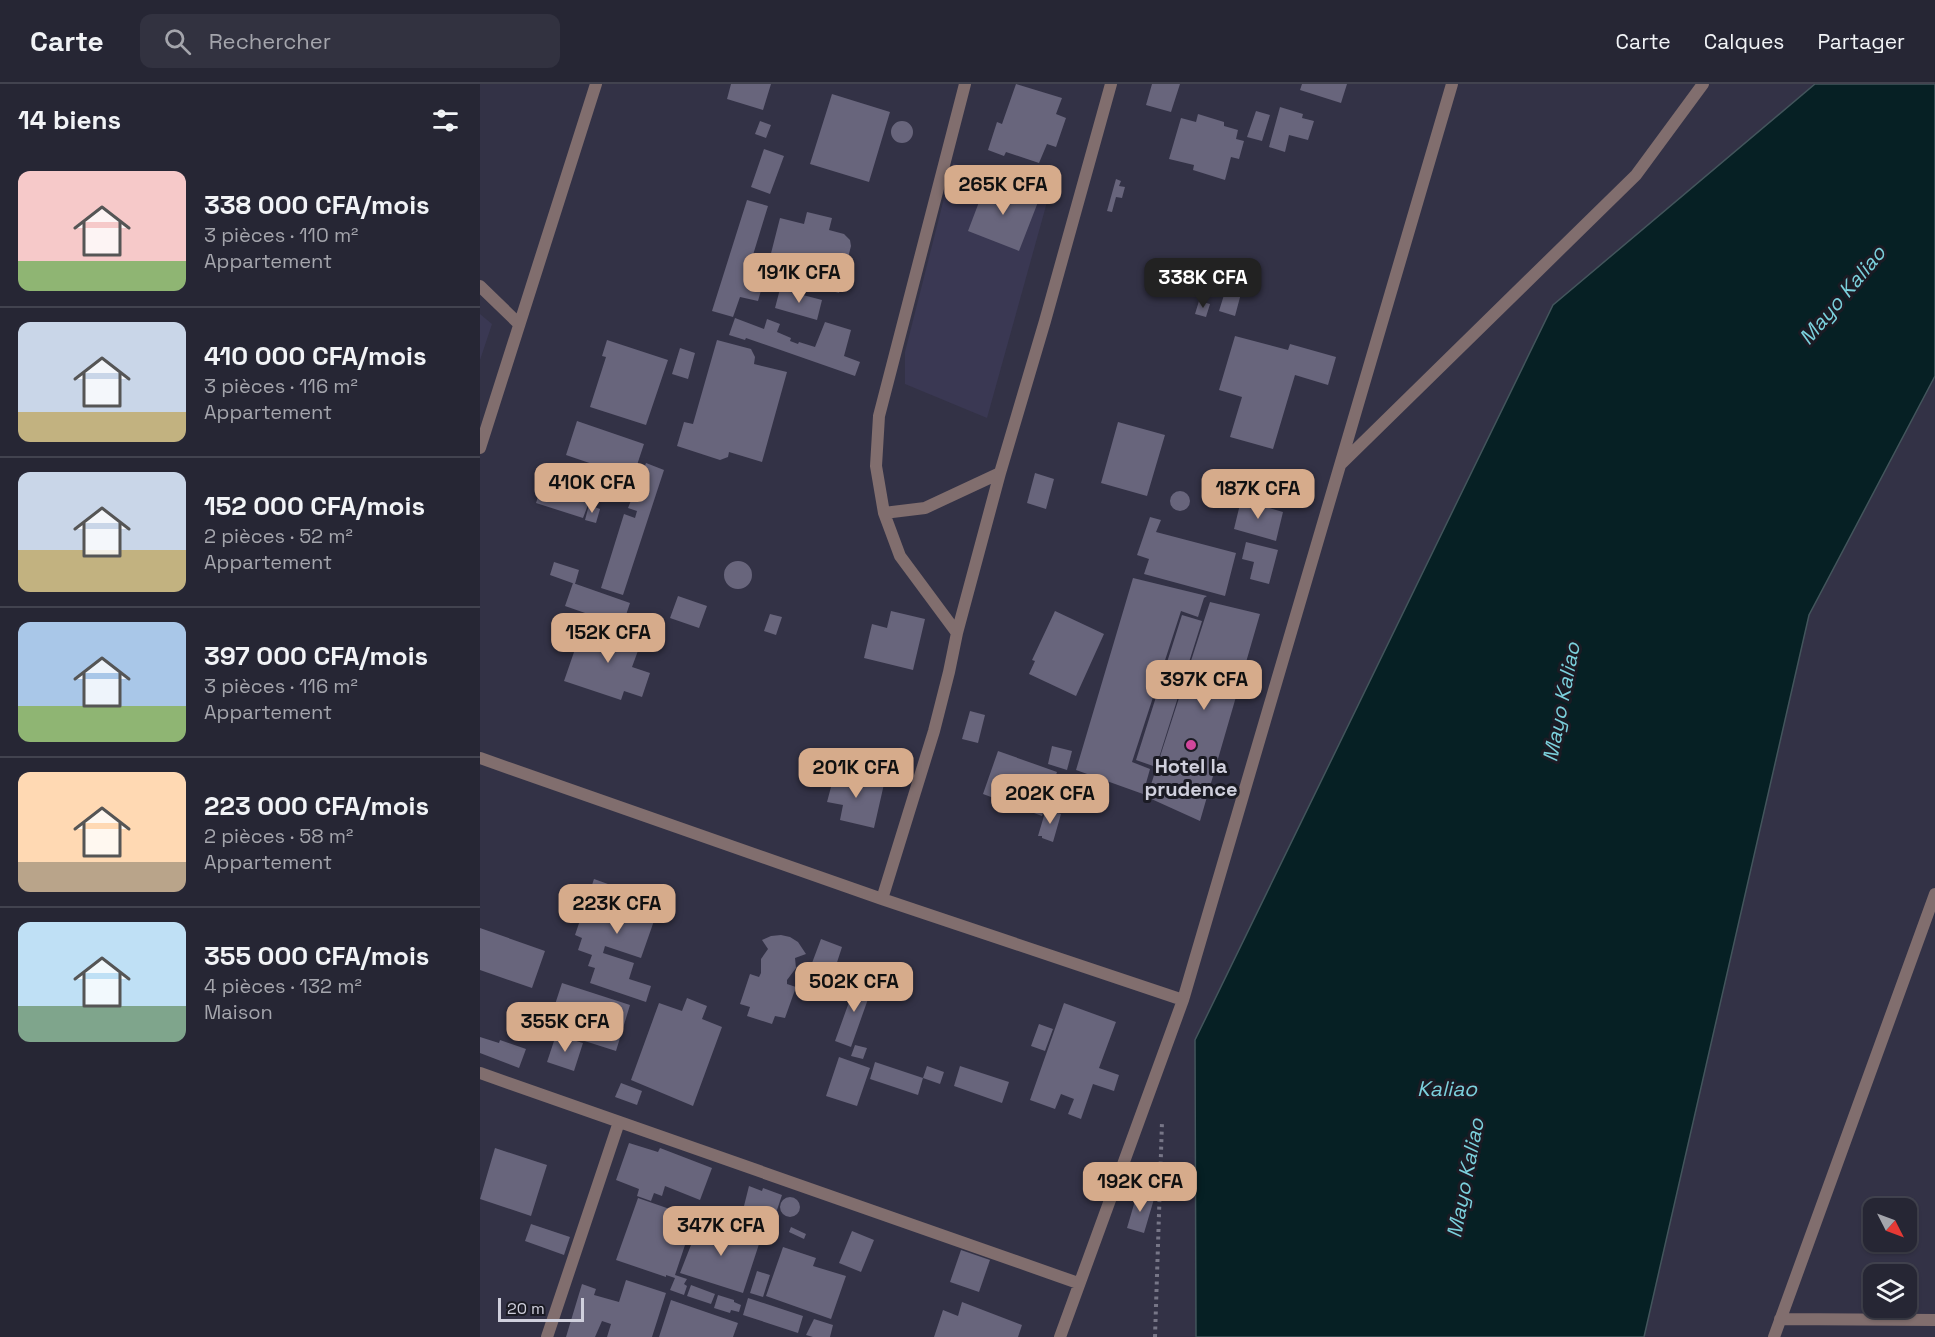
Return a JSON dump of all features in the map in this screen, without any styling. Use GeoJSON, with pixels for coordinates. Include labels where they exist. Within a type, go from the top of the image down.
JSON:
{"type":"FeatureCollection","features":[{"type":"Feature","properties":{"kind":"street"},"geometry":{"type":"LineString","coordinates":[[480,448],[596,84]]}},
{"type":"Feature","properties":{"kind":"street"},"geometry":{"type":"LineString","coordinates":[[957,633],[900,556],[884,513],[876,466],[879,416],[965,84]]}},
{"type":"Feature","properties":{"kind":"street"},"geometry":{"type":"LineString","coordinates":[[882,899],[934,731],[957,633],[1000,473],[1111,84]]}},
{"type":"Feature","properties":{"kind":"street"},"geometry":{"type":"LineString","coordinates":[[1060,1337],[1183,1000],[1452,84]]}},
{"type":"Feature","properties":{"kind":"street"},"geometry":{"type":"LineString","coordinates":[[1339,466],[1636,175],[1703,84]]}},
{"type":"Feature","properties":{"kind":"street"},"geometry":{"type":"LineString","coordinates":[[480,286],[519,324]]}},
{"type":"Feature","properties":{"kind":"street"},"geometry":{"type":"LineString","coordinates":[[884,513],[925,508],[1000,473]]}},
{"type":"Feature","properties":{"kind":"street"},"geometry":{"type":"LineString","coordinates":[[480,758],[882,899],[1183,1000]]}},
{"type":"Feature","properties":{"kind":"street"},"geometry":{"type":"LineString","coordinates":[[1774,1337],[1935,894]]}},
{"type":"Feature","properties":{"kind":"street"},"geometry":{"type":"LineString","coordinates":[[480,1073],[1078,1283]]}},
{"type":"Feature","properties":{"kind":"street"},"geometry":{"type":"LineString","coordinates":[[547,1337],[619,1122]]}},
{"type":"Feature","properties":{"kind":"street"},"geometry":{"type":"LineString","coordinates":[[1780,1319],[1935,1320]]}},
{"type":"Feature","properties":{"kind":"path"},"geometry":{"type":"LineString","coordinates":[[1155,1337],[1162,1122]]}},
{"type":"Feature","properties":{"kind":"shaded area"},"geometry":{"type":"Polygon","coordinates":[[[953,163],[1049,195],[987,418],[905,384],[905,352],[953,163]]]}},
{"type":"Feature","properties":{"kind":"shaded area"},"geometry":{"type":"Polygon","coordinates":[[[480,314],[492,324],[480,360],[480,314]]]}},
{"type":"Feature","properties":{"kind":"water","name":"Kaliao"},"geometry":{"type":"Polygon","coordinates":[[[1815,84],[1935,84],[1935,376],[1809,615],[1644,1337],[1196,1337],[1195,1040],[1553,305],[1815,84]]]}},
{"type":"Feature","properties":{"kind":"building"},"geometry":{"type":"Polygon","coordinates":[[[731,84],[771,84],[763,110],[727,99],[731,84]]]}},
{"type":"Feature","properties":{"kind":"building"},"geometry":{"type":"Polygon","coordinates":[[[1016,84],[1062,98],[1056,114],[1066,118],[1056,147],[1047,144],[1039,163],[1006,152],[1004,156],[988,150],[997,122],[1002,124],[1016,84]]]}},
{"type":"Feature","properties":{"kind":"building"},"geometry":{"type":"Polygon","coordinates":[[[1152,84],[1180,84],[1171,112],[1146,105],[1152,84]]]}},
{"type":"Feature","properties":{"kind":"building"},"geometry":{"type":"Polygon","coordinates":[[[1302,84],[1347,84],[1341,103],[1300,90],[1302,84]]]}},
{"type":"Feature","properties":{"kind":"building"},"geometry":{"type":"Polygon","coordinates":[[[832,94],[890,112],[869,182],[810,164],[832,94]]]}},
{"type":"Feature","properties":{"kind":"building"},"geometry":{"type":"Polygon","coordinates":[[[1280,107],[1303,114],[1302,118],[1314,121],[1308,140],[1289,135],[1285,152],[1269,147],[1280,107]]]}},
{"type":"Feature","properties":{"kind":"building"},"geometry":{"type":"Polygon","coordinates":[[[1256,111],[1270,115],[1262,141],[1247,137],[1256,111]]]}},
{"type":"Feature","properties":{"kind":"building"},"geometry":{"type":"Polygon","coordinates":[[[1198,114],[1224,122],[1224,126],[1238,130],[1236,139],[1244,141],[1239,159],[1231,157],[1225,180],[1193,170],[1194,165],[1169,159],[1181,118],[1196,122],[1198,114]]]}},
{"type":"Feature","properties":{"kind":"building"},"geometry":{"type":"Polygon","coordinates":[[[760,121],[771,125],[766,138],[755,134],[760,121]]]}},
{"type":"Feature","properties":{"kind":"building"},"geometry":{"type":"Polygon","coordinates":[[[902,121],[910,124],[913,132],[910,140],[902,143],[894,140],[891,132],[894,124],[902,121]]]}},
{"type":"Feature","properties":{"kind":"building"},"geometry":{"type":"Polygon","coordinates":[[[764,149],[784,156],[770,194],[751,187],[764,149]]]}},
{"type":"Feature","properties":{"kind":"building"},"geometry":{"type":"Polygon","coordinates":[[[1116,179],[1121,181],[1119,186],[1125,187],[1122,198],[1116,197],[1112,212],[1107,211],[1116,179]]]}},
{"type":"Feature","properties":{"kind":"building"},"geometry":{"type":"Polygon","coordinates":[[[987,181],[1038,202],[1019,251],[968,231],[987,181]]]}},
{"type":"Feature","properties":{"kind":"building"},"geometry":{"type":"Polygon","coordinates":[[[747,200],[768,206],[749,268],[766,273],[758,301],[740,297],[733,317],[712,311],[747,200]]]}},
{"type":"Feature","properties":{"kind":"building"},"geometry":{"type":"Polygon","coordinates":[[[807,212],[832,218],[829,230],[844,234],[850,240],[851,246],[839,293],[766,273],[780,218],[804,224],[807,212]]]}},
{"type":"Feature","properties":{"kind":"building"},"geometry":{"type":"Polygon","coordinates":[[[1237,271],[1248,277],[1243,286],[1235,316],[1219,311],[1228,282],[1231,283],[1237,271]]]}},
{"type":"Feature","properties":{"kind":"building"},"geometry":{"type":"Polygon","coordinates":[[[780,289],[822,300],[817,320],[775,308],[780,289]]]}},
{"type":"Feature","properties":{"kind":"building"},"geometry":{"type":"Polygon","coordinates":[[[1199,301],[1210,304],[1206,317],[1195,314],[1199,301]]]}},
{"type":"Feature","properties":{"kind":"building"},"geometry":{"type":"Polygon","coordinates":[[[735,318],[764,329],[767,319],[780,324],[777,332],[791,338],[790,341],[815,347],[825,322],[851,330],[844,356],[860,362],[855,376],[746,338],[745,340],[729,335],[735,318]]]}},
{"type":"Feature","properties":{"kind":"building"},"geometry":{"type":"Polygon","coordinates":[[[1235,336],[1288,350],[1290,344],[1336,357],[1328,385],[1295,375],[1273,449],[1230,437],[1242,397],[1219,390],[1235,336]]]}},
{"type":"Feature","properties":{"kind":"building"},"geometry":{"type":"Polygon","coordinates":[[[607,340],[668,360],[646,425],[590,407],[606,357],[602,356],[607,340]]]}},
{"type":"Feature","properties":{"kind":"building"},"geometry":{"type":"Polygon","coordinates":[[[717,340],[751,349],[755,357],[754,364],[787,372],[762,462],[729,452],[728,457],[720,460],[677,446],[684,422],[693,424],[717,340]]]}},
{"type":"Feature","properties":{"kind":"building"},"geometry":{"type":"Polygon","coordinates":[[[680,348],[695,353],[688,379],[672,374],[680,348]]]}},
{"type":"Feature","properties":{"kind":"building"},"geometry":{"type":"Polygon","coordinates":[[[577,421],[644,444],[630,486],[607,479],[610,470],[566,455],[577,421]]]}},
{"type":"Feature","properties":{"kind":"building"},"geometry":{"type":"Polygon","coordinates":[[[1118,422],[1165,435],[1147,496],[1101,483],[1118,422]]]}},
{"type":"Feature","properties":{"kind":"building"},"geometry":{"type":"Polygon","coordinates":[[[646,463],[664,470],[623,595],[601,588],[624,514],[635,518],[637,511],[628,508],[646,463]]]}},
{"type":"Feature","properties":{"kind":"building"},"geometry":{"type":"Polygon","coordinates":[[[1035,473],[1054,479],[1046,509],[1027,503],[1035,473]]]}},
{"type":"Feature","properties":{"kind":"building"},"geometry":{"type":"Polygon","coordinates":[[[543,481],[591,497],[583,518],[536,503],[543,481]]]}},
{"type":"Feature","properties":{"kind":"building"},"geometry":{"type":"Polygon","coordinates":[[[1176,491],[1184,491],[1190,497],[1190,505],[1184,511],[1176,511],[1170,505],[1170,497],[1176,491]]]}},
{"type":"Feature","properties":{"kind":"building"},"geometry":{"type":"Polygon","coordinates":[[[1241,500],[1283,512],[1276,541],[1234,529],[1241,500]]]}},
{"type":"Feature","properties":{"kind":"building"},"geometry":{"type":"Polygon","coordinates":[[[589,505],[600,509],[596,523],[585,520],[589,505]]]}},
{"type":"Feature","properties":{"kind":"building"},"geometry":{"type":"Polygon","coordinates":[[[1150,517],[1161,520],[1156,532],[1236,553],[1225,596],[1144,574],[1149,559],[1137,555],[1150,517]]]}},
{"type":"Feature","properties":{"kind":"building"},"geometry":{"type":"Polygon","coordinates":[[[1246,542],[1278,550],[1269,584],[1250,579],[1254,562],[1242,559],[1246,542]]]}},
{"type":"Feature","properties":{"kind":"building"},"geometry":{"type":"Polygon","coordinates":[[[738,561],[748,565],[752,575],[748,585],[738,589],[728,585],[724,575],[728,565],[738,561]]]}},
{"type":"Feature","properties":{"kind":"building"},"geometry":{"type":"Polygon","coordinates":[[[554,562],[579,570],[575,584],[550,575],[554,562]]]}},
{"type":"Feature","properties":{"kind":"building"},"geometry":{"type":"Polygon","coordinates":[[[1133,578],[1207,596],[1204,598],[1198,617],[1181,611],[1132,762],[1150,769],[1143,794],[1076,770],[1133,578]]]}},
{"type":"Feature","properties":{"kind":"building"},"geometry":{"type":"Polygon","coordinates":[[[573,583],[630,603],[625,618],[611,613],[608,621],[565,606],[573,583]]]}},
{"type":"Feature","properties":{"kind":"building"},"geometry":{"type":"Polygon","coordinates":[[[678,596],[707,606],[699,628],[670,618],[678,596]]]}},
{"type":"Feature","properties":{"kind":"building"},"geometry":{"type":"Polygon","coordinates":[[[1210,602],[1260,614],[1200,821],[1147,797],[1210,602]]]}},
{"type":"Feature","properties":{"kind":"building"},"geometry":{"type":"Polygon","coordinates":[[[891,611],[925,619],[913,670],[864,658],[872,624],[887,628],[891,611]]]}},
{"type":"Feature","properties":{"kind":"building"},"geometry":{"type":"Polygon","coordinates":[[[1055,611],[1104,634],[1076,696],[1029,674],[1035,661],[1032,660],[1055,611]]]}},
{"type":"Feature","properties":{"kind":"building"},"geometry":{"type":"Polygon","coordinates":[[[770,614],[782,617],[776,635],[764,631],[770,614]]]}},
{"type":"Feature","properties":{"kind":"building"},"geometry":{"type":"Polygon","coordinates":[[[1182,615],[1202,621],[1156,767],[1136,760],[1182,615]]]}},
{"type":"Feature","properties":{"kind":"building"},"geometry":{"type":"Polygon","coordinates":[[[612,625],[640,634],[636,647],[639,648],[632,667],[650,673],[642,697],[624,691],[621,700],[564,681],[582,629],[608,637],[612,625]]]}},
{"type":"Feature","properties":{"kind":"building"},"geometry":{"type":"Polygon","coordinates":[[[970,711],[985,715],[978,743],[962,739],[970,711]]]}},
{"type":"Feature","properties":{"kind":"building"},"geometry":{"type":"Polygon","coordinates":[[[1052,746],[1072,751],[1067,770],[1048,764],[1052,746]]]}},
{"type":"Feature","properties":{"kind":"building"},"geometry":{"type":"Polygon","coordinates":[[[998,751],[1057,772],[1042,816],[983,794],[998,751]]]}},
{"type":"Feature","properties":{"kind":"building"},"geometry":{"type":"Polygon","coordinates":[[[835,772],[884,784],[874,828],[840,820],[843,805],[827,802],[835,772]]]}},
{"type":"Feature","properties":{"kind":"building"},"geometry":{"type":"Polygon","coordinates":[[[1046,809],[1061,814],[1053,842],[1038,836],[1046,809]]]}},
{"type":"Feature","properties":{"kind":"building"},"geometry":{"type":"Polygon","coordinates":[[[594,879],[644,897],[645,892],[662,898],[641,958],[605,946],[603,953],[634,963],[629,979],[651,986],[646,1002],[590,983],[595,968],[588,966],[592,955],[578,950],[582,938],[575,935],[594,879]]]}},
{"type":"Feature","properties":{"kind":"building"},"geometry":{"type":"Polygon","coordinates":[[[480,928],[545,951],[532,988],[480,970],[480,928]]]}},
{"type":"Feature","properties":{"kind":"building"},"geometry":{"type":"Polygon","coordinates":[[[781,935],[798,942],[806,954],[795,958],[796,968],[787,980],[787,984],[796,987],[785,1018],[775,1016],[772,1024],[747,1016],[750,1007],[740,1004],[750,974],[759,977],[761,973],[761,959],[768,949],[762,940],[781,935]]]}},
{"type":"Feature","properties":{"kind":"building"},"geometry":{"type":"Polygon","coordinates":[[[821,939],[842,947],[829,987],[806,979],[821,939]]]}},
{"type":"Feature","properties":{"kind":"building"},"geometry":{"type":"Polygon","coordinates":[[[857,980],[873,985],[851,1047],[835,1041],[857,980]]]}},
{"type":"Feature","properties":{"kind":"building"},"geometry":{"type":"Polygon","coordinates":[[[562,983],[630,1005],[616,1051],[547,1029],[562,983]]]}},
{"type":"Feature","properties":{"kind":"building"},"geometry":{"type":"Polygon","coordinates":[[[687,998],[707,1006],[702,1019],[722,1027],[693,1106],[631,1080],[659,1003],[682,1011],[687,998]]]}},
{"type":"Feature","properties":{"kind":"building"},"geometry":{"type":"Polygon","coordinates":[[[1064,1003],[1116,1022],[1099,1068],[1119,1075],[1114,1091],[1093,1084],[1081,1119],[1068,1114],[1074,1099],[1061,1094],[1055,1109],[1030,1100],[1064,1003]]]}},
{"type":"Feature","properties":{"kind":"building"},"geometry":{"type":"Polygon","coordinates":[[[1039,1024],[1053,1029],[1045,1051],[1031,1046],[1039,1024]]]}},
{"type":"Feature","properties":{"kind":"building"},"geometry":{"type":"Polygon","coordinates":[[[556,1035],[583,1043],[574,1071],[547,1062],[556,1035]]]}},
{"type":"Feature","properties":{"kind":"building"},"geometry":{"type":"Polygon","coordinates":[[[480,1037],[499,1043],[500,1040],[526,1049],[519,1068],[480,1053],[480,1037]]]}},
{"type":"Feature","properties":{"kind":"building"},"geometry":{"type":"Polygon","coordinates":[[[855,1045],[867,1048],[863,1059],[851,1056],[855,1045]]]}},
{"type":"Feature","properties":{"kind":"building"},"geometry":{"type":"Polygon","coordinates":[[[839,1057],[870,1068],[857,1106],[826,1096],[839,1057]]]}},
{"type":"Feature","properties":{"kind":"building"},"geometry":{"type":"Polygon","coordinates":[[[875,1062],[923,1078],[918,1095],[870,1079],[875,1062]]]}},
{"type":"Feature","properties":{"kind":"building"},"geometry":{"type":"Polygon","coordinates":[[[927,1066],[944,1072],[940,1084],[923,1078],[927,1066]]]}},
{"type":"Feature","properties":{"kind":"building"},"geometry":{"type":"Polygon","coordinates":[[[960,1066],[1009,1082],[1002,1103],[954,1086],[960,1066]]]}},
{"type":"Feature","properties":{"kind":"building"},"geometry":{"type":"Polygon","coordinates":[[[621,1083],[642,1091],[637,1105],[615,1097],[621,1083]]]}},
{"type":"Feature","properties":{"kind":"building"},"geometry":{"type":"Polygon","coordinates":[[[629,1143],[658,1152],[660,1148],[712,1168],[700,1200],[665,1186],[662,1196],[654,1193],[651,1201],[637,1196],[639,1189],[616,1180],[629,1143]]]}},
{"type":"Feature","properties":{"kind":"building"},"geometry":{"type":"Polygon","coordinates":[[[495,1148],[547,1165],[531,1216],[480,1199],[495,1148]]]}},
{"type":"Feature","properties":{"kind":"building"},"geometry":{"type":"Polygon","coordinates":[[[749,1186],[782,1195],[775,1216],[763,1208],[744,1206],[749,1186]]]}},
{"type":"Feature","properties":{"kind":"building"},"geometry":{"type":"Polygon","coordinates":[[[1137,1194],[1154,1199],[1144,1233],[1127,1228],[1137,1194]]]}},
{"type":"Feature","properties":{"kind":"building"},"geometry":{"type":"Polygon","coordinates":[[[790,1197],[797,1200],[800,1207],[797,1214],[790,1217],[783,1214],[780,1207],[783,1200],[790,1197]]]}},
{"type":"Feature","properties":{"kind":"building"},"geometry":{"type":"Polygon","coordinates":[[[638,1198],[695,1216],[691,1228],[683,1226],[678,1242],[685,1245],[675,1275],[687,1279],[684,1284],[687,1286],[684,1295],[670,1290],[675,1278],[616,1260],[638,1198]]]}},
{"type":"Feature","properties":{"kind":"building"},"geometry":{"type":"Polygon","coordinates":[[[749,1208],[775,1218],[767,1241],[741,1232],[749,1208]]]}},
{"type":"Feature","properties":{"kind":"building"},"geometry":{"type":"Polygon","coordinates":[[[700,1222],[760,1241],[743,1293],[680,1273],[700,1222]]]}},
{"type":"Feature","properties":{"kind":"building"},"geometry":{"type":"Polygon","coordinates":[[[531,1224],[570,1237],[564,1255],[525,1241],[531,1224]]]}},
{"type":"Feature","properties":{"kind":"building"},"geometry":{"type":"Polygon","coordinates":[[[791,1227],[806,1234],[804,1239],[789,1232],[791,1227]]]}},
{"type":"Feature","properties":{"kind":"building"},"geometry":{"type":"Polygon","coordinates":[[[852,1231],[874,1240],[861,1272],[839,1263],[852,1231]]]}},
{"type":"Feature","properties":{"kind":"building"},"geometry":{"type":"Polygon","coordinates":[[[783,1247],[816,1258],[813,1266],[846,1276],[831,1319],[766,1296],[783,1247]]]}},
{"type":"Feature","properties":{"kind":"building"},"geometry":{"type":"Polygon","coordinates":[[[961,1250],[990,1260],[979,1292],[950,1282],[961,1250]]]}},
{"type":"Feature","properties":{"kind":"building"},"geometry":{"type":"Polygon","coordinates":[[[757,1271],[770,1275],[763,1297],[750,1293],[757,1271]]]}},
{"type":"Feature","properties":{"kind":"building"},"geometry":{"type":"Polygon","coordinates":[[[626,1280],[666,1293],[652,1337],[607,1337],[611,1324],[602,1321],[595,1337],[566,1337],[582,1284],[596,1289],[594,1295],[619,1302],[626,1280]]]}},
{"type":"Feature","properties":{"kind":"building"},"geometry":{"type":"Polygon","coordinates":[[[691,1285],[715,1294],[711,1304],[687,1296],[691,1285]]]}},
{"type":"Feature","properties":{"kind":"building"},"geometry":{"type":"Polygon","coordinates":[[[718,1295],[741,1305],[739,1312],[731,1310],[730,1313],[714,1308],[718,1295]]]}},
{"type":"Feature","properties":{"kind":"building"},"geometry":{"type":"Polygon","coordinates":[[[748,1298],[803,1316],[798,1333],[743,1315],[748,1298]]]}},
{"type":"Feature","properties":{"kind":"building"},"geometry":{"type":"Polygon","coordinates":[[[671,1300],[738,1323],[733,1337],[659,1337],[671,1300]]]}},
{"type":"Feature","properties":{"kind":"building"},"geometry":{"type":"Polygon","coordinates":[[[962,1302],[1022,1325],[1018,1337],[934,1337],[943,1310],[958,1316],[962,1302]]]}},
{"type":"Feature","properties":{"kind":"building"},"geometry":{"type":"Polygon","coordinates":[[[814,1319],[833,1325],[830,1337],[806,1335],[814,1319]]]}},
{"type":"Feature","properties":{"kind":"place","name":"Hotel la prudence"},"geometry":{"type":"Point","coordinates":[1191,745]}},
{"type":"Feature","properties":{"kind":"water label","name":"Mayo Kaliao"},"geometry":{"type":"Point","coordinates":[1842,295]}},
{"type":"Feature","properties":{"kind":"water label","name":"Mayo Kaliao"},"geometry":{"type":"Point","coordinates":[1561,702]}},
{"type":"Feature","properties":{"kind":"water label","name":"Mayo Kaliao"},"geometry":{"type":"Point","coordinates":[1465,1178]}}]}
